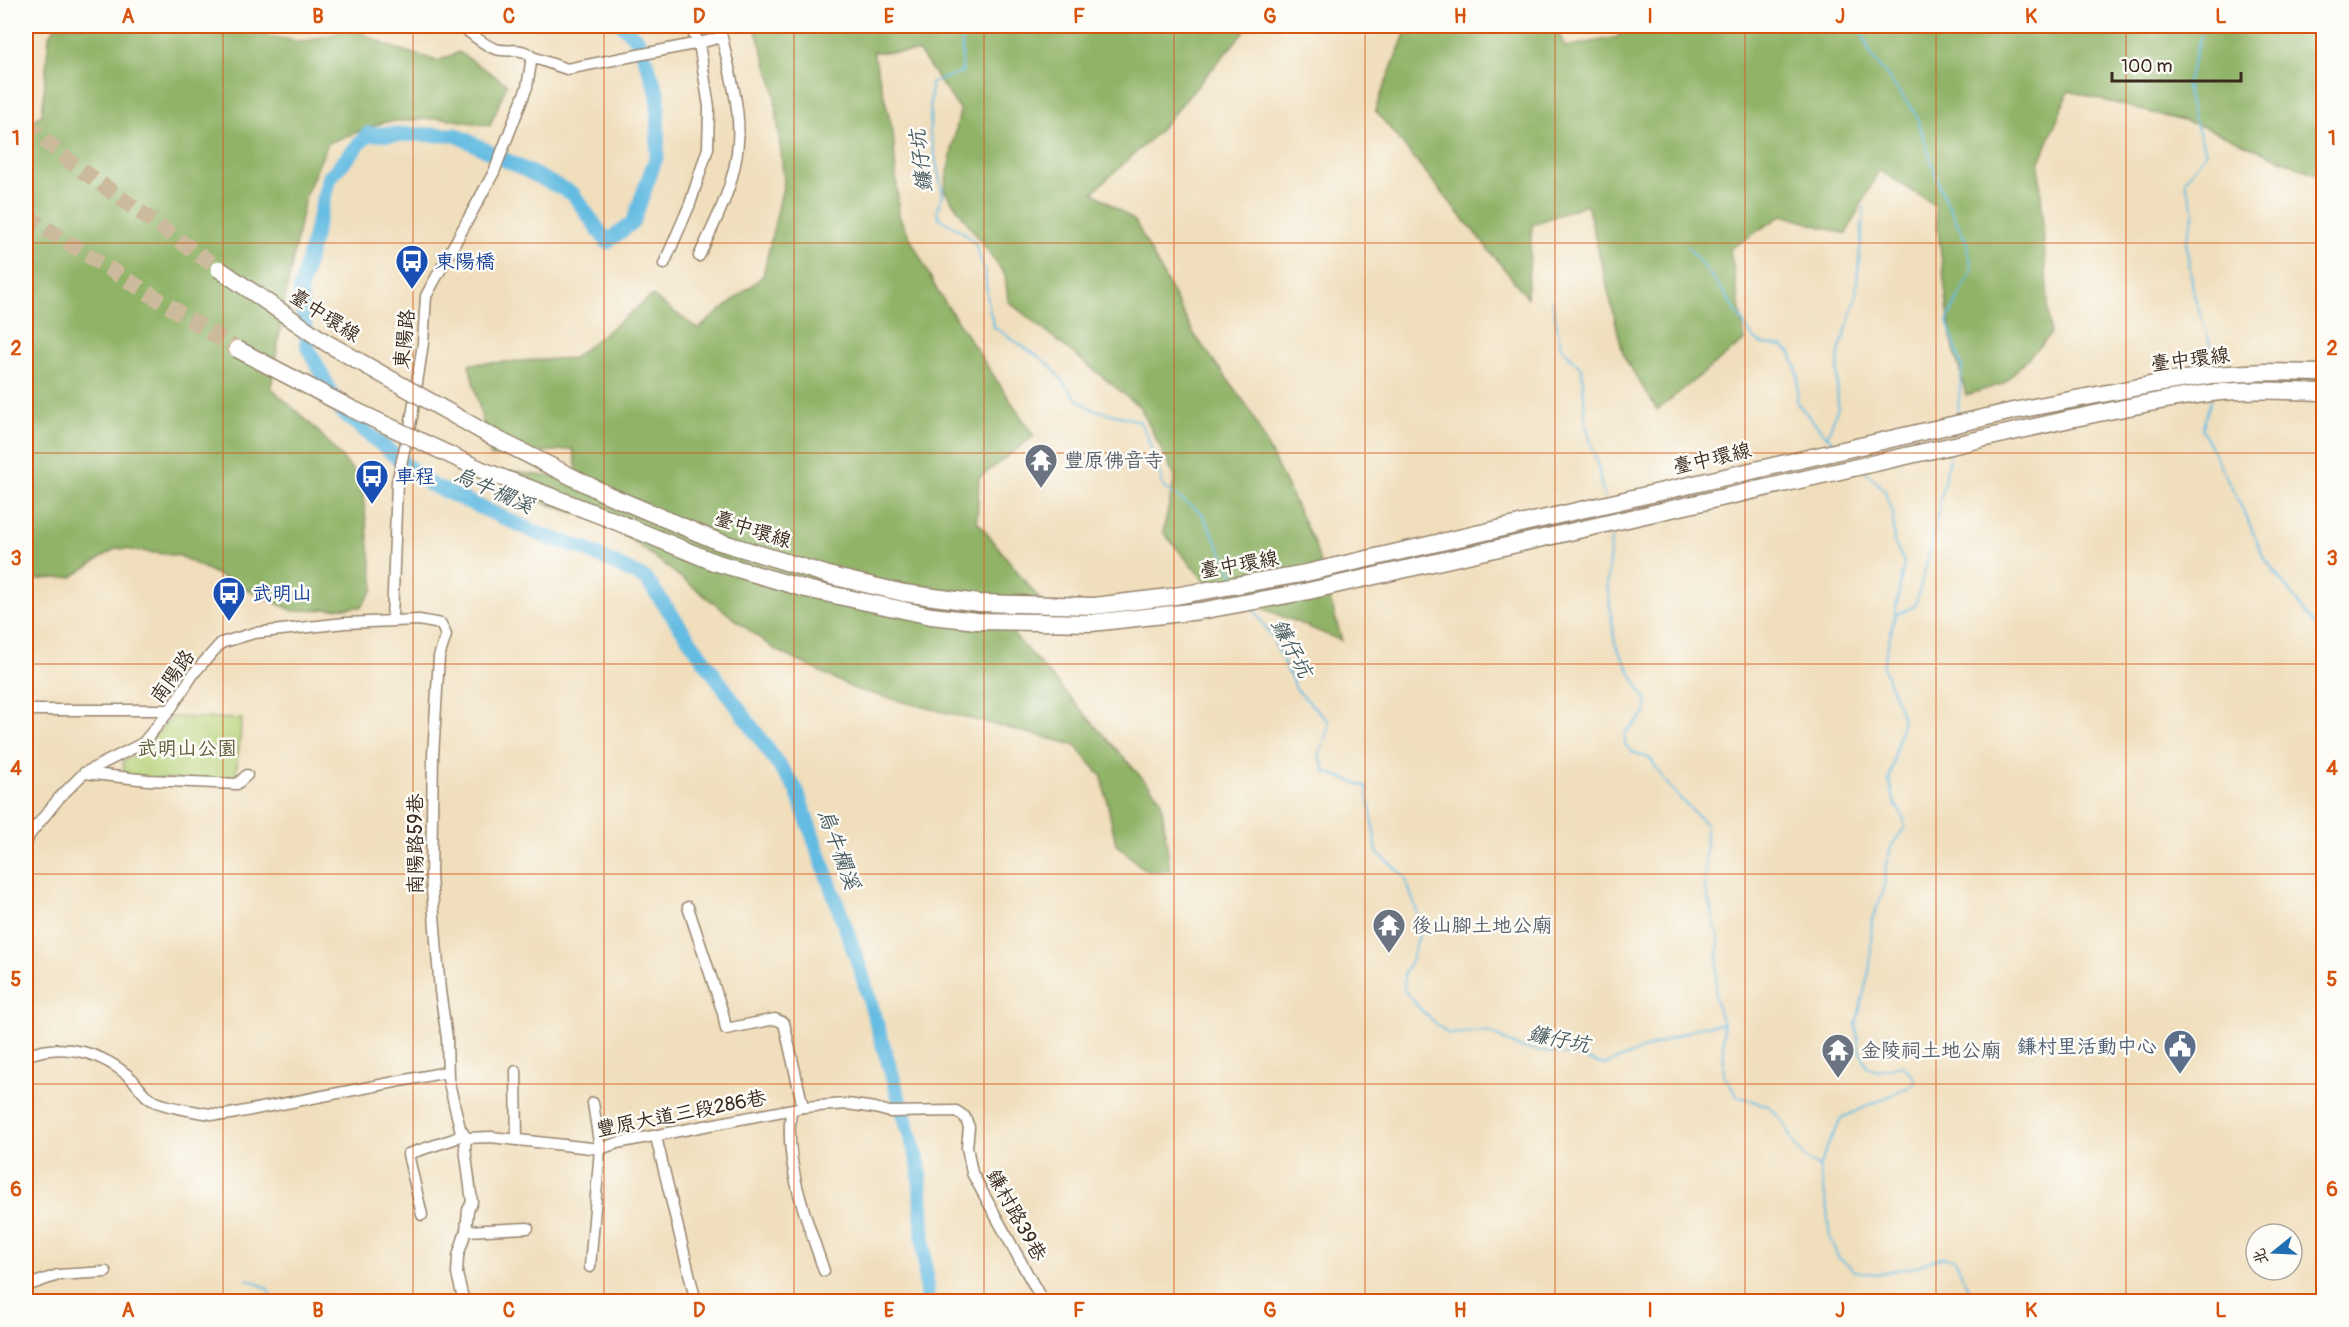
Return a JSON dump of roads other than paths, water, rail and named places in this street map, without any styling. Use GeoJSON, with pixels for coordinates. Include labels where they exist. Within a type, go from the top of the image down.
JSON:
{"type":"FeatureCollection","features":[{"type":"Feature","properties":{"kind":"highway","name":"臺中環線"},"geometry":{"type":"LineString","coordinates":[[219,269],[325,342],[489,435],[606,494],[717,541],[835,578],[904,593],[979,603],[1094,606],[1170,597],[1306,573],[1956,424],[2144,386],[2218,375],[2266,372],[2324,373]]}},
{"type":"Feature","properties":{"kind":"highway","name":"臺中環線"},"geometry":{"type":"LineString","coordinates":[[237,349],[352,409],[482,470],[714,562],[836,597],[931,616],[977,621],[1091,623],[1200,611],[1304,592],[2090,415],[2214,393],[2269,390],[2324,392]]}},
{"type":"Feature","properties":{"kind":"street"},"geometry":{"type":"LineString","coordinates":[[460,26],[496,50],[528,53],[532,57],[567,69],[699,44],[722,37],[737,102],[739,142],[733,172],[720,209],[699,256]]}},
{"type":"Feature","properties":{"kind":"street"},"geometry":{"type":"LineString","coordinates":[[664,264],[690,204],[708,148],[709,107],[699,44],[689,26]]}},
{"type":"Feature","properties":{"kind":"street","name":"東陽路"},"geometry":{"type":"LineString","coordinates":[[392,620],[396,531],[395,498],[423,343],[426,296],[494,172],[527,87],[532,57]]}},
{"type":"Feature","properties":{"kind":"street","name":"南陽路"},"geometry":{"type":"LineString","coordinates":[[26,843],[31,827],[84,773],[143,744],[170,710],[194,672],[221,643],[254,633],[392,620],[435,622]]}},
{"type":"Feature","properties":{"kind":"street","name":"南陽路59巷"},"geometry":{"type":"LineString","coordinates":[[435,622],[441,624],[446,635],[439,657],[431,877],[440,992],[447,1038],[447,1072],[453,1104],[464,1135]]}},
{"type":"Feature","properties":{"kind":"street"},"geometry":{"type":"LineString","coordinates":[[26,710],[170,710]]}},
{"type":"Feature","properties":{"kind":"street"},"geometry":{"type":"LineString","coordinates":[[84,773],[148,780],[237,784],[247,775]]}},
{"type":"Feature","properties":{"kind":"street"},"geometry":{"type":"LineString","coordinates":[[688,907],[723,1013],[726,1029],[775,1019],[784,1023],[803,1107]]}},
{"type":"Feature","properties":{"kind":"street"},"geometry":{"type":"LineString","coordinates":[[26,1056],[61,1048],[96,1055],[133,1080],[150,1100],[215,1115],[225,1115],[447,1072]]}},
{"type":"Feature","properties":{"kind":"street"},"geometry":{"type":"LineString","coordinates":[[516,1071],[517,1140]]}},
{"type":"Feature","properties":{"kind":"street"},"geometry":{"type":"LineString","coordinates":[[590,1267],[600,1149],[592,1103]]}},
{"type":"Feature","properties":{"kind":"street","name":"豐原大道三段286巷"},"geometry":{"type":"LineString","coordinates":[[464,1135],[600,1149],[617,1143],[656,1137],[746,1116],[803,1107],[847,1104],[890,1112]]}},
{"type":"Feature","properties":{"kind":"street"},"geometry":{"type":"LineString","coordinates":[[791,1110],[789,1128],[793,1174],[824,1271]]}},
{"type":"Feature","properties":{"kind":"street","name":"鎌村路39巷"},"geometry":{"type":"LineString","coordinates":[[890,1112],[956,1111],[965,1117],[969,1127],[967,1147],[972,1173],[1043,1302]]}},
{"type":"Feature","properties":{"kind":"street"},"geometry":{"type":"LineString","coordinates":[[422,1215],[408,1154],[464,1135],[472,1202],[468,1210],[466,1231],[458,1256],[457,1274],[464,1302]]}},
{"type":"Feature","properties":{"kind":"street"},"geometry":{"type":"LineString","coordinates":[[656,1137],[696,1302]]}},
{"type":"Feature","properties":{"kind":"street"},"geometry":{"type":"LineString","coordinates":[[466,1231],[528,1228]]}},
{"type":"Feature","properties":{"kind":"street"},"geometry":{"type":"LineString","coordinates":[[26,1286],[58,1275],[106,1272]]}},
{"type":"Feature","properties":{"kind":"waterway","name":"烏牛欄溪"},"geometry":{"type":"LineString","coordinates":[[623,26],[638,40],[658,94],[657,155],[633,222],[607,242],[573,194],[456,135],[368,134],[329,178],[300,291],[308,348],[340,410],[429,484],[544,536],[585,549],[646,579],[796,789],[860,968],[919,1165],[927,1302]]}},
{"type":"Feature","properties":{"kind":"waterway"},"geometry":{"type":"LineString","coordinates":[[947,26],[962,35]]}},
{"type":"Feature","properties":{"kind":"waterway","name":"鐮仔坑"},"geometry":{"type":"LineString","coordinates":[[962,35],[974,26]]}},
{"type":"Feature","properties":{"kind":"waterway"},"geometry":{"type":"LineString","coordinates":[[1859,26],[1872,57],[1916,114],[1941,191],[1967,243],[1972,270],[1947,321],[1962,367],[1957,418]]}},
{"type":"Feature","properties":{"kind":"waterway","name":"鐮仔坑"},"geometry":{"type":"LineString","coordinates":[[962,35],[962,72],[931,83],[930,133],[943,195],[937,209],[939,218],[963,232],[975,243],[984,269],[994,327],[1049,364],[1075,397],[1092,409],[1139,421],[1146,433],[1164,488],[1202,513],[1236,580]]}},
{"type":"Feature","properties":{"kind":"waterway"},"geometry":{"type":"LineString","coordinates":[[2201,35],[2186,86],[2192,113],[2206,152],[2185,181],[2194,212],[2186,243],[2194,295],[2218,367]]}},
{"type":"Feature","properties":{"kind":"waterway"},"geometry":{"type":"LineString","coordinates":[[1836,444],[1827,437],[1838,407],[1839,351],[1855,303],[1864,207]]}},
{"type":"Feature","properties":{"kind":"waterway"},"geometry":{"type":"LineString","coordinates":[[1687,246],[1723,291],[1753,338],[1762,344],[1782,346],[1791,353],[1798,374],[1797,403],[1827,437]]}},
{"type":"Feature","properties":{"kind":"waterway"},"geometry":{"type":"LineString","coordinates":[[1552,300],[1561,347],[1582,369],[1586,425],[1604,498]]}},
{"type":"Feature","properties":{"kind":"waterway"},"geometry":{"type":"LineString","coordinates":[[2211,399],[2202,430],[2245,514],[2263,556],[2324,638]]}},
{"type":"Feature","properties":{"kind":"waterway"},"geometry":{"type":"LineString","coordinates":[[1819,1167],[1842,1118],[1916,1082],[1911,1073],[1901,1065],[1878,1071],[1867,1067],[1859,1049],[1856,1025],[1870,967],[1872,920],[1884,890],[1886,864],[1892,845],[1905,827],[1903,816],[1895,804],[1889,781],[1903,718],[1883,666],[1895,615],[1915,606],[1929,555],[1950,453]]}},
{"type":"Feature","properties":{"kind":"waterway"},"geometry":{"type":"LineString","coordinates":[[1866,472],[1884,489],[1893,513],[1894,542],[1904,562],[1895,613]]}},
{"type":"Feature","properties":{"kind":"waterway"},"geometry":{"type":"LineString","coordinates":[[1609,531],[1611,540],[1607,583],[1615,644],[1647,702],[1645,714],[1625,733],[1625,745],[1633,752],[1651,759],[1669,786],[1706,824],[1705,887],[1719,940],[1715,998],[1723,1024]]}},
{"type":"Feature","properties":{"kind":"waterway","name":"鐮仔坑"},"geometry":{"type":"LineString","coordinates":[[1253,608],[1272,637],[1296,689],[1328,721],[1328,730],[1319,756],[1326,772],[1367,787],[1377,852],[1405,877],[1422,926],[1411,961],[1404,973],[1404,990],[1422,1011],[1448,1034],[1487,1031],[1520,1048],[1571,1055],[1604,1065],[1702,1026],[1723,1024],[1724,1075],[1737,1096],[1768,1106],[1783,1121],[1793,1143],[1805,1158],[1819,1167],[1826,1200],[1830,1239],[1838,1257],[1855,1271],[1875,1274],[1913,1267],[1943,1257],[1955,1259],[1974,1302]]}},
{"type":"Feature","properties":{"kind":"waterway"},"geometry":{"type":"LineString","coordinates":[[2324,934],[2321,945],[2324,946]]}},
{"type":"Feature","properties":{"kind":"waterway"},"geometry":{"type":"LineString","coordinates":[[247,1279],[267,1288],[274,1302]]}},
{"type":"Feature","properties":{"kind":"tunnel"},"geometry":{"type":"LineString","coordinates":[[26,124],[69,161],[219,269]]}},
{"type":"Feature","properties":{"kind":"tunnel"},"geometry":{"type":"LineString","coordinates":[[26,216],[237,349]]}},
{"type":"Feature","properties":{"kind":"place","name":"東陽橋"},"geometry":{"type":"Point","coordinates":[412,290]}},
{"type":"Feature","properties":{"kind":"place","name":"豐原佛音寺"},"geometry":{"type":"Point","coordinates":[1041,489]}},
{"type":"Feature","properties":{"kind":"place","name":"車程"},"geometry":{"type":"Point","coordinates":[372,505]}},
{"type":"Feature","properties":{"kind":"place","name":"武明山"},"geometry":{"type":"Point","coordinates":[229,622]}},
{"type":"Feature","properties":{"kind":"place","name":"後山腳土地公廟"},"geometry":{"type":"Point","coordinates":[1389,954]}},
{"type":"Feature","properties":{"kind":"place","name":"鎌村里活動中心"},"geometry":{"type":"Point","coordinates":[2180,1075]}},
{"type":"Feature","properties":{"kind":"place","name":"金陵祠土地公廟"},"geometry":{"type":"Point","coordinates":[1838,1079]}},
{"type":"Feature","properties":{"kind":"park label","name":"武明山公園"},"geometry":{"type":"Point","coordinates":[187,748]}}]}
